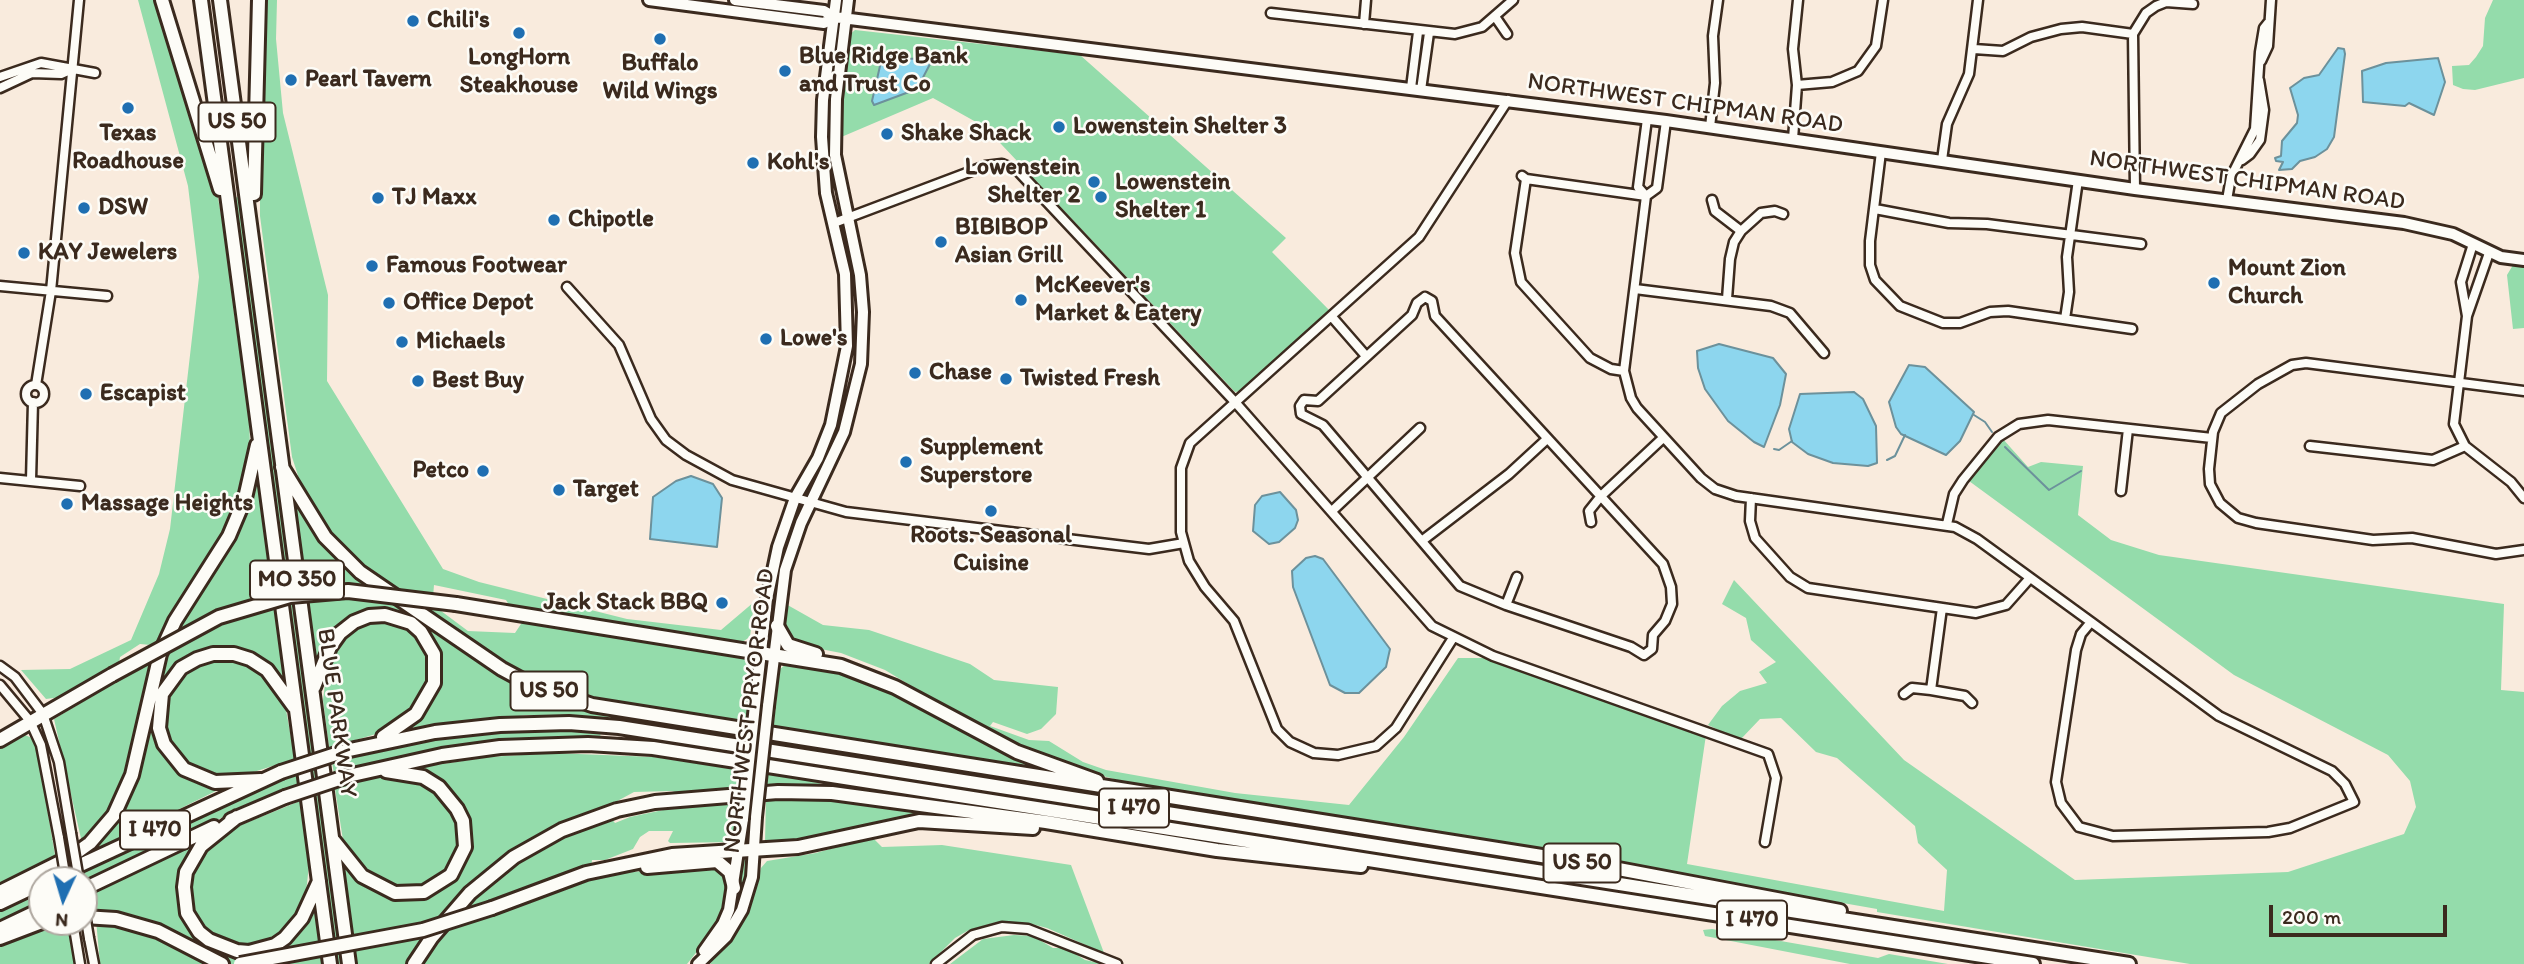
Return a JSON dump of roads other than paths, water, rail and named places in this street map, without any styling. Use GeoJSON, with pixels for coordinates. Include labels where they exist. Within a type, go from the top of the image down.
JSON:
{"type":"FeatureCollection","features":[{"type":"Feature","properties":{"kind":"highway"},"geometry":{"type":"LineString","coordinates":[[162,0],[229,213]]}},
{"type":"Feature","properties":{"kind":"highway","name":"US 50"},"geometry":{"type":"LineString","coordinates":[[201,0],[319,881]]}},
{"type":"Feature","properties":{"kind":"highway","name":"US 50"},"geometry":{"type":"LineString","coordinates":[[220,0],[282,467],[325,537],[360,572],[502,669],[558,694],[592,705],[1592,864],[1872,917],[1903,929]]}},
{"type":"Feature","properties":{"kind":"highway"},"geometry":{"type":"LineString","coordinates":[[254,244],[259,0]]}},
{"type":"Feature","properties":{"kind":"highway"},"geometry":{"type":"LineString","coordinates":[[0,891],[56,866],[90,843],[124,797],[160,654],[175,621],[220,553],[238,517],[252,472],[260,430]]}},
{"type":"Feature","properties":{"kind":"highway","name":"BLUE PARKWAY"},"geometry":{"type":"LineString","coordinates":[[282,467],[349,964]]}},
{"type":"Feature","properties":{"kind":"highway"},"geometry":{"type":"LineString","coordinates":[[0,740],[219,617],[290,596],[348,591],[456,604],[775,654],[861,673],[927,704],[1017,752],[1123,790]]}},
{"type":"Feature","properties":{"kind":"highway"},"geometry":{"type":"LineString","coordinates":[[313,693],[330,647],[340,633],[354,622],[369,616],[385,615],[411,623],[421,632],[434,654],[436,668],[427,699],[405,724],[364,746]]}},
{"type":"Feature","properties":{"kind":"highway"},"geometry":{"type":"LineString","coordinates":[[778,626],[788,645],[856,664],[897,684],[927,704]]}},
{"type":"Feature","properties":{"kind":"highway"},"geometry":{"type":"LineString","coordinates":[[261,780],[215,782],[184,769],[164,744],[159,728],[162,694],[181,668],[197,659],[213,654],[234,654],[250,659],[267,670],[296,710]]}},
{"type":"Feature","properties":{"kind":"highway","name":"I 470"},"geometry":{"type":"LineString","coordinates":[[78,866],[261,780],[345,751],[435,732],[500,725],[569,723],[619,727],[2129,964]]}},
{"type":"Feature","properties":{"kind":"highway","name":"I 470"},"geometry":{"type":"LineString","coordinates":[[98,882],[237,817],[285,797],[348,776],[500,747],[566,744],[640,747],[2033,964]]}},
{"type":"Feature","properties":{"kind":"highway"},"geometry":{"type":"LineString","coordinates":[[331,838],[362,876],[395,893],[424,891],[439,885],[451,875],[460,861],[465,847],[463,821],[449,796],[423,777],[394,771],[369,771]]}},
{"type":"Feature","properties":{"kind":"highway"},"geometry":{"type":"LineString","coordinates":[[414,964],[432,937],[470,893],[514,857],[562,830],[617,810],[655,803],[805,791],[1046,822],[1273,858],[1471,876]]}},
{"type":"Feature","properties":{"kind":"highway"},"geometry":{"type":"LineString","coordinates":[[237,817],[201,846],[187,872],[184,887],[187,913],[209,940],[237,951],[249,952],[275,945],[302,918],[319,881]]}},
{"type":"Feature","properties":{"kind":"highway"},"geometry":{"type":"LineString","coordinates":[[240,964],[423,930],[601,869],[672,855],[798,846],[919,821],[1118,835]]}},
{"type":"Feature","properties":{"kind":"highway"},"geometry":{"type":"LineString","coordinates":[[601,869],[712,860],[723,863],[730,872],[734,888]]}},
{"type":"Feature","properties":{"kind":"highway"},"geometry":{"type":"LineString","coordinates":[[319,881],[330,964]]}},
{"type":"Feature","properties":{"kind":"highway"},"geometry":{"type":"LineString","coordinates":[[0,903],[28,890]]}},
{"type":"Feature","properties":{"kind":"highway"},"geometry":{"type":"LineString","coordinates":[[0,929],[28,916]]}},
{"type":"Feature","properties":{"kind":"highway"},"geometry":{"type":"LineString","coordinates":[[98,918],[116,919],[147,927],[177,939],[222,964]]}},
{"type":"Feature","properties":{"kind":"highway"},"geometry":{"type":"LineString","coordinates":[[0,938],[28,927]]}},
{"type":"Feature","properties":{"kind":"main road","name":"NORTHWEST CHIPMAN ROAD"},"geometry":{"type":"LineString","coordinates":[[649,0],[824,23],[840,18]]}},
{"type":"Feature","properties":{"kind":"main road"},"geometry":{"type":"LineString","coordinates":[[687,6],[706,0]]}},
{"type":"Feature","properties":{"kind":"main road","name":"NORTHWEST CHIPMAN ROAD"},"geometry":{"type":"LineString","coordinates":[[735,0],[824,11],[840,18],[1508,100],[2134,189],[2404,223],[2444,232],[2489,253],[2524,260]]}},
{"type":"Feature","properties":{"kind":"main road","name":"NORTHWEST PRYOR ROAD"},"geometry":{"type":"LineString","coordinates":[[698,964],[726,937],[742,910],[752,877],[768,706],[788,559],[844,432],[861,364],[862,300],[839,184],[834,125],[840,18],[836,0]]}},
{"type":"Feature","properties":{"kind":"main road","name":"NORTHWEST PRYOR ROAD"},"geometry":{"type":"LineString","coordinates":[[692,964],[711,944],[723,924],[734,888],[771,575],[796,498],[818,458],[831,425],[848,346],[845,274],[826,193],[822,137],[823,100],[840,18],[848,0]]}},
{"type":"Feature","properties":{"kind":"street"},"geometry":{"type":"LineString","coordinates":[[31,480],[33,402],[41,400],[43,395],[36,385],[51,291],[70,70],[79,0]]}},
{"type":"Feature","properties":{"kind":"street"},"geometry":{"type":"LineString","coordinates":[[1364,24],[1366,0]]}},
{"type":"Feature","properties":{"kind":"street"},"geometry":{"type":"LineString","coordinates":[[1271,13],[1418,32],[1464,33],[1482,27],[1496,18],[1513,0]]}},
{"type":"Feature","properties":{"kind":"street"},"geometry":{"type":"LineString","coordinates":[[1710,127],[1715,83],[1713,36],[1718,0]]}},
{"type":"Feature","properties":{"kind":"street"},"geometry":{"type":"LineString","coordinates":[[1793,139],[1797,85],[1793,49],[1798,0]]}},
{"type":"Feature","properties":{"kind":"street"},"geometry":{"type":"LineString","coordinates":[[1797,85],[1832,82],[1858,71],[1876,46],[1884,0]]}},
{"type":"Feature","properties":{"kind":"street"},"geometry":{"type":"LineString","coordinates":[[1942,160],[1947,124],[1966,85],[1978,0]]}},
{"type":"Feature","properties":{"kind":"street"},"geometry":{"type":"LineString","coordinates":[[2227,200],[2231,177],[2242,160],[2256,147],[2263,125],[2263,92],[2259,78],[2261,61],[2268,46],[2271,0]]}},
{"type":"Feature","properties":{"kind":"street"},"geometry":{"type":"LineString","coordinates":[[2134,189],[2133,34],[2146,13],[2157,6],[2166,2],[2193,4]]}},
{"type":"Feature","properties":{"kind":"street"},"geometry":{"type":"LineString","coordinates":[[1496,18],[1507,34]]}},
{"type":"Feature","properties":{"kind":"street"},"geometry":{"type":"LineString","coordinates":[[1973,49],[2003,51],[2031,37],[2061,29],[2090,28],[2133,34]]}},
{"type":"Feature","properties":{"kind":"street"},"geometry":{"type":"LineString","coordinates":[[1416,89],[1418,32]]}},
{"type":"Feature","properties":{"kind":"street"},"geometry":{"type":"LineString","coordinates":[[1416,89],[1429,33]]}},
{"type":"Feature","properties":{"kind":"street"},"geometry":{"type":"LineString","coordinates":[[0,77],[41,63],[59,64],[70,70],[95,73]]}},
{"type":"Feature","properties":{"kind":"street"},"geometry":{"type":"LineString","coordinates":[[0,88],[32,73],[61,74],[70,70]]}},
{"type":"Feature","properties":{"kind":"street"},"geometry":{"type":"LineString","coordinates":[[1453,638],[1396,728],[1376,746],[1338,755],[1314,753],[1290,742],[1278,729],[1234,621],[1205,587],[1189,561],[1184,543],[1181,468],[1190,443],[1419,237],[1508,100]]}},
{"type":"Feature","properties":{"kind":"street"},"geometry":{"type":"LineString","coordinates":[[1647,119],[1638,187],[1646,196],[1625,371],[1631,398],[1663,438],[1708,485],[1729,494],[1751,498],[1947,524],[1977,539],[2091,622],[2219,716],[2332,771],[2345,784],[2354,802],[2290,828],[2268,832],[2113,836],[2079,827],[2060,803],[2056,782],[2076,650],[2081,634],[2091,622]]}},
{"type":"Feature","properties":{"kind":"street"},"geometry":{"type":"LineString","coordinates":[[1625,371],[1611,369],[1590,358],[1521,282],[1515,253],[1524,177],[1646,196],[1657,188],[1666,121]]}},
{"type":"Feature","properties":{"kind":"street"},"geometry":{"type":"LineString","coordinates":[[1881,152],[1870,265],[1875,280],[1900,306],[1943,323],[1959,323],[1990,313],[2008,311],[2132,329]]}},
{"type":"Feature","properties":{"kind":"street"},"geometry":{"type":"LineString","coordinates":[[834,223],[985,166],[1002,164],[1018,171],[1235,402],[1422,616],[1453,638],[1493,656],[1768,754],[1776,778],[1765,842]]}},
{"type":"Feature","properties":{"kind":"street"},"geometry":{"type":"LineString","coordinates":[[2065,319],[2069,292],[2067,257],[2078,180]]}},
{"type":"Feature","properties":{"kind":"street"},"geometry":{"type":"LineString","coordinates":[[1712,200],[1716,211],[1741,231]]}},
{"type":"Feature","properties":{"kind":"street"},"geometry":{"type":"LineString","coordinates":[[1875,209],[1949,223],[1987,224],[2141,244]]}},
{"type":"Feature","properties":{"kind":"street"},"geometry":{"type":"LineString","coordinates":[[1727,299],[1730,259],[1741,231],[1761,213],[1775,211],[1783,214]]}},
{"type":"Feature","properties":{"kind":"street"},"geometry":{"type":"LineString","coordinates":[[2467,316],[2461,282],[2473,244]]}},
{"type":"Feature","properties":{"kind":"street"},"geometry":{"type":"LineString","coordinates":[[2489,253],[2467,316],[2454,424],[2465,446],[2511,482],[2524,498]]}},
{"type":"Feature","properties":{"kind":"street"},"geometry":{"type":"LineString","coordinates":[[0,286],[107,296]]}},
{"type":"Feature","properties":{"kind":"street"},"geometry":{"type":"LineString","coordinates":[[567,287],[619,345],[651,419],[672,446],[732,480],[796,498],[810,505],[846,512],[1149,549],[1184,543]]}},
{"type":"Feature","properties":{"kind":"street"},"geometry":{"type":"LineString","coordinates":[[1635,289],[1771,306],[1790,313],[1824,353]]}},
{"type":"Feature","properties":{"kind":"street"},"geometry":{"type":"LineString","coordinates":[[1425,297],[1432,301],[1435,316],[1546,439],[1663,564],[1668,575],[1672,604],[1665,621],[1653,635],[1652,649],[1644,655],[1636,653],[1631,647],[1506,606],[1460,586],[1323,425],[1306,418],[1300,406],[1304,400],[1318,401],[1415,312],[1417,303],[1425,297]]}},
{"type":"Feature","properties":{"kind":"street"},"geometry":{"type":"LineString","coordinates":[[1332,317],[1366,356]]}},
{"type":"Feature","properties":{"kind":"street"},"geometry":{"type":"LineString","coordinates":[[2524,391],[2306,363],[2292,365],[2280,369],[2228,405],[2217,420],[2212,438],[2210,484],[2220,503],[2238,518],[2256,523],[2373,540],[2412,538],[2496,554],[2524,550]]}},
{"type":"Feature","properties":{"kind":"street"},"geometry":{"type":"LineString","coordinates":[[1947,524],[1958,487],[2009,429],[2030,421],[2048,420],[2212,438]]}},
{"type":"Feature","properties":{"kind":"street"},"geometry":{"type":"LineString","coordinates":[[1332,511],[1420,428]]}},
{"type":"Feature","properties":{"kind":"street"},"geometry":{"type":"LineString","coordinates":[[2120,491],[2128,429]]}},
{"type":"Feature","properties":{"kind":"street"},"geometry":{"type":"LineString","coordinates":[[1591,522],[1589,511],[1601,496],[1663,438]]}},
{"type":"Feature","properties":{"kind":"street"},"geometry":{"type":"LineString","coordinates":[[1423,540],[1510,474],[1546,439]]}},
{"type":"Feature","properties":{"kind":"street"},"geometry":{"type":"LineString","coordinates":[[2310,446],[2433,460],[2465,446]]}},
{"type":"Feature","properties":{"kind":"street"},"geometry":{"type":"LineString","coordinates":[[0,478],[80,486]]}},
{"type":"Feature","properties":{"kind":"street"},"geometry":{"type":"LineString","coordinates":[[1751,498],[1749,515],[1755,538],[1799,584],[1818,590],[1976,613],[1997,609],[2013,600],[2030,578]]}},
{"type":"Feature","properties":{"kind":"street"},"geometry":{"type":"LineString","coordinates":[[1506,606],[1517,577]]}},
{"type":"Feature","properties":{"kind":"street"},"geometry":{"type":"LineString","coordinates":[[1931,690],[1942,608]]}},
{"type":"Feature","properties":{"kind":"street"},"geometry":{"type":"LineString","coordinates":[[0,666],[15,677],[43,714],[58,762],[77,866]]}},
{"type":"Feature","properties":{"kind":"street"},"geometry":{"type":"LineString","coordinates":[[0,685],[30,721],[46,763],[64,866]]}},
{"type":"Feature","properties":{"kind":"street"},"geometry":{"type":"LineString","coordinates":[[1904,694],[1912,688],[1931,690],[1965,696],[1972,703]]}},
{"type":"Feature","properties":{"kind":"street"},"geometry":{"type":"LineString","coordinates":[[936,964],[972,935],[1002,927],[1028,929],[1116,964]]}},
{"type":"Feature","properties":{"kind":"street"},"geometry":{"type":"LineString","coordinates":[[75,936],[80,964]]}},
{"type":"Feature","properties":{"kind":"street"},"geometry":{"type":"LineString","coordinates":[[89,936],[94,964]]}},
{"type":"Feature","properties":{"kind":"water"},"geometry":{"type":"Polygon","coordinates":[[[2338,48],[2344,49],[2345,54],[2334,137],[2327,149],[2315,157],[2300,161],[2292,169],[2279,170],[2283,162],[2276,161],[2275,158],[2281,156],[2282,141],[2297,123],[2298,115],[2290,88],[2304,78],[2319,75],[2338,48]]]}},
{"type":"Feature","properties":{"kind":"water"},"geometry":{"type":"Polygon","coordinates":[[[886,57],[907,59],[925,58],[930,64],[917,89],[874,105],[872,101],[880,66],[886,57]]]}},
{"type":"Feature","properties":{"kind":"water"},"geometry":{"type":"Polygon","coordinates":[[[2438,58],[2445,82],[2434,115],[2409,103],[2405,106],[2363,102],[2362,71],[2386,63],[2438,58]]]}},
{"type":"Feature","properties":{"kind":"water"},"geometry":{"type":"Polygon","coordinates":[[[1719,344],[1773,358],[1786,374],[1780,405],[1764,447],[1728,421],[1705,389],[1698,368],[1697,351],[1719,344]]]}},
{"type":"Feature","properties":{"kind":"water"},"geometry":{"type":"Polygon","coordinates":[[[1909,365],[1925,367],[1974,412],[1960,441],[1946,455],[1901,434],[1896,427],[1889,402],[1909,365]]]}},
{"type":"Feature","properties":{"kind":"water"},"geometry":{"type":"Polygon","coordinates":[[[1854,392],[1863,399],[1876,426],[1877,463],[1868,466],[1833,463],[1808,454],[1792,442],[1789,429],[1800,394],[1854,392]]]}},
{"type":"Feature","properties":{"kind":"water"},"geometry":{"type":"Polygon","coordinates":[[[691,476],[713,484],[722,498],[717,547],[650,539],[653,497],[676,481],[691,476]]]}},
{"type":"Feature","properties":{"kind":"water"},"geometry":{"type":"Polygon","coordinates":[[[1280,492],[1296,510],[1298,520],[1295,528],[1279,542],[1269,544],[1253,531],[1255,505],[1262,496],[1280,492]]]}},
{"type":"Feature","properties":{"kind":"water"},"geometry":{"type":"Polygon","coordinates":[[[1315,556],[1323,559],[1390,649],[1386,667],[1359,693],[1345,693],[1330,685],[1293,587],[1292,571],[1306,558],[1315,556]]]}},
{"type":"Feature","properties":{"kind":"waterway"},"geometry":{"type":"LineString","coordinates":[[1974,415],[1985,422],[1992,432]]}},
{"type":"Feature","properties":{"kind":"waterway"},"geometry":{"type":"LineString","coordinates":[[1887,460],[1895,456],[1905,435]]}},
{"type":"Feature","properties":{"kind":"waterway"},"geometry":{"type":"LineString","coordinates":[[1774,449],[1779,450],[1792,441]]}},
{"type":"Feature","properties":{"kind":"waterway"},"geometry":{"type":"LineString","coordinates":[[2005,447],[2049,490],[2081,471]]}},
{"type":"Feature","properties":{"kind":"place","name":"Chili's"},"geometry":{"type":"Point","coordinates":[413,21]}},
{"type":"Feature","properties":{"kind":"place","name":"LongHorn Steakhouse"},"geometry":{"type":"Point","coordinates":[519,33]}},
{"type":"Feature","properties":{"kind":"place","name":"Buffalo Wild Wings"},"geometry":{"type":"Point","coordinates":[660,39]}},
{"type":"Feature","properties":{"kind":"place","name":"Blue Ridge Bank and Trust Co"},"geometry":{"type":"Point","coordinates":[785,71]}},
{"type":"Feature","properties":{"kind":"place","name":"Pearl Tavern"},"geometry":{"type":"Point","coordinates":[291,80]}},
{"type":"Feature","properties":{"kind":"place","name":"Texas Roadhouse"},"geometry":{"type":"Point","coordinates":[128,108]}},
{"type":"Feature","properties":{"kind":"place","name":"Lowenstein Shelter 3"},"geometry":{"type":"Point","coordinates":[1059,127]}},
{"type":"Feature","properties":{"kind":"place","name":"Shake Shack"},"geometry":{"type":"Point","coordinates":[887,134]}},
{"type":"Feature","properties":{"kind":"place","name":"Kohl's"},"geometry":{"type":"Point","coordinates":[753,163]}},
{"type":"Feature","properties":{"kind":"place","name":"Lowenstein Shelter 2"},"geometry":{"type":"Point","coordinates":[1094,182]}},
{"type":"Feature","properties":{"kind":"place","name":"Lowenstein Shelter 1"},"geometry":{"type":"Point","coordinates":[1101,197]}},
{"type":"Feature","properties":{"kind":"place","name":"TJ Maxx"},"geometry":{"type":"Point","coordinates":[378,198]}},
{"type":"Feature","properties":{"kind":"place","name":"DSW"},"geometry":{"type":"Point","coordinates":[84,208]}},
{"type":"Feature","properties":{"kind":"place","name":"Chipotle"},"geometry":{"type":"Point","coordinates":[554,220]}},
{"type":"Feature","properties":{"kind":"place","name":"BIBIBOP Asian Grill"},"geometry":{"type":"Point","coordinates":[941,242]}},
{"type":"Feature","properties":{"kind":"place","name":"KAY Jewelers"},"geometry":{"type":"Point","coordinates":[24,253]}},
{"type":"Feature","properties":{"kind":"place","name":"Famous Footwear"},"geometry":{"type":"Point","coordinates":[372,266]}},
{"type":"Feature","properties":{"kind":"place","name":"Mount Zion Church"},"geometry":{"type":"Point","coordinates":[2214,283]}},
{"type":"Feature","properties":{"kind":"place","name":"McKeever's Market & Eatery"},"geometry":{"type":"Point","coordinates":[1021,300]}},
{"type":"Feature","properties":{"kind":"place","name":"Office Depot"},"geometry":{"type":"Point","coordinates":[389,303]}},
{"type":"Feature","properties":{"kind":"place","name":"Lowe's"},"geometry":{"type":"Point","coordinates":[766,339]}},
{"type":"Feature","properties":{"kind":"place","name":"Michaels"},"geometry":{"type":"Point","coordinates":[402,342]}},
{"type":"Feature","properties":{"kind":"place","name":"Chase"},"geometry":{"type":"Point","coordinates":[915,373]}},
{"type":"Feature","properties":{"kind":"place","name":"Twisted Fresh"},"geometry":{"type":"Point","coordinates":[1006,379]}},
{"type":"Feature","properties":{"kind":"place","name":"Best Buy"},"geometry":{"type":"Point","coordinates":[418,381]}},
{"type":"Feature","properties":{"kind":"place","name":"Escapist"},"geometry":{"type":"Point","coordinates":[86,394]}},
{"type":"Feature","properties":{"kind":"place","name":"Supplement Superstore"},"geometry":{"type":"Point","coordinates":[906,462]}},
{"type":"Feature","properties":{"kind":"place","name":"Petco"},"geometry":{"type":"Point","coordinates":[483,471]}},
{"type":"Feature","properties":{"kind":"place","name":"Target"},"geometry":{"type":"Point","coordinates":[559,490]}},
{"type":"Feature","properties":{"kind":"place","name":"Massage Heights"},"geometry":{"type":"Point","coordinates":[67,504]}},
{"type":"Feature","properties":{"kind":"place","name":"Roots. Seasonal Cuisine"},"geometry":{"type":"Point","coordinates":[991,511]}},
{"type":"Feature","properties":{"kind":"place","name":"Jack Stack BBQ"},"geometry":{"type":"Point","coordinates":[722,603]}}]}
